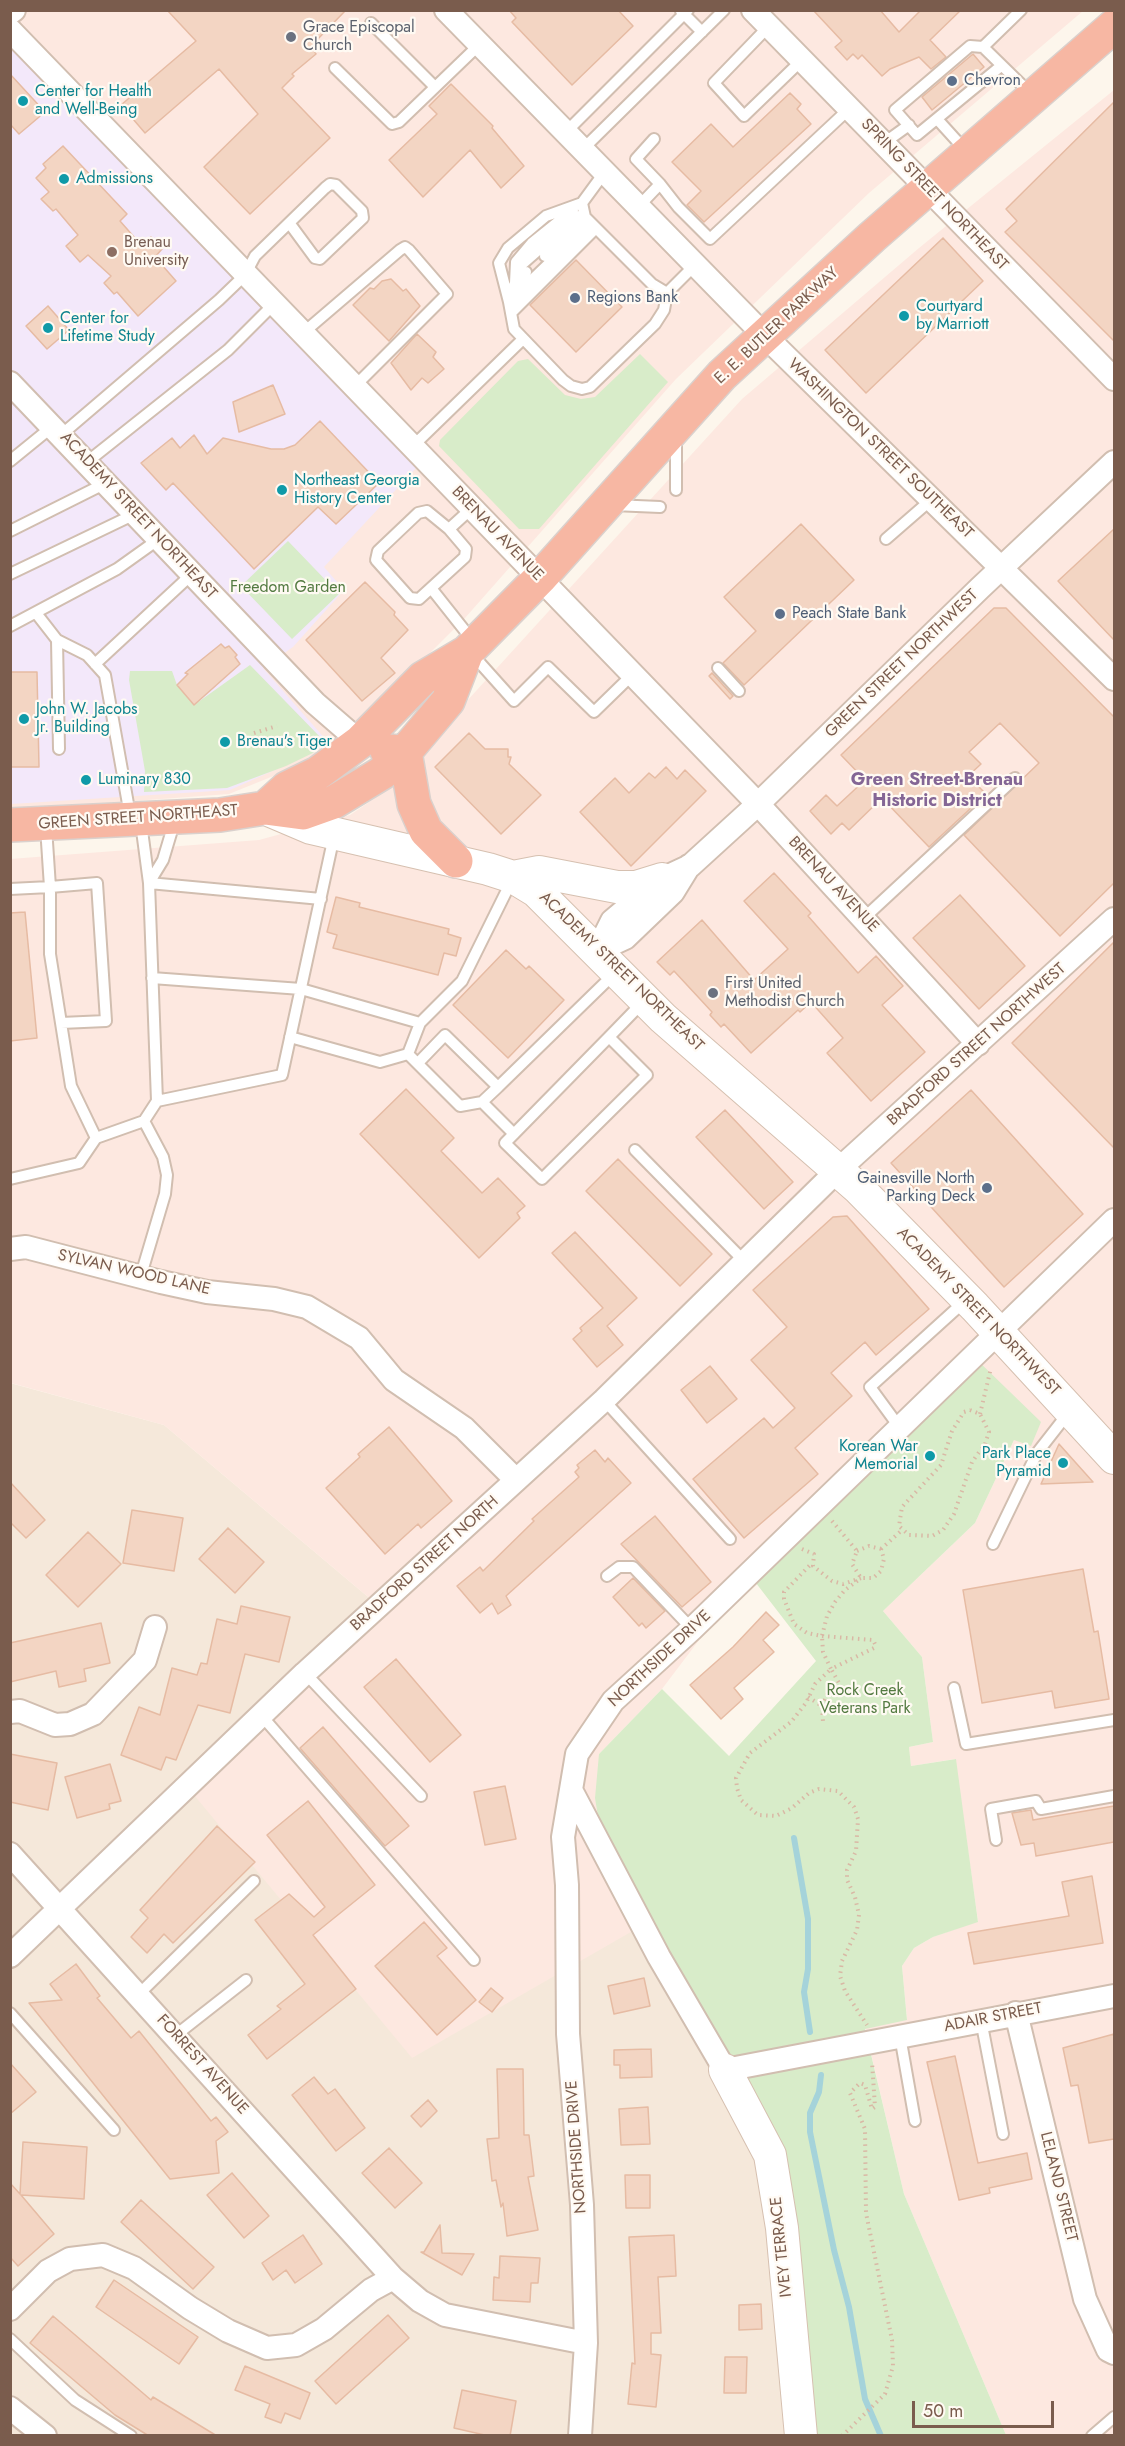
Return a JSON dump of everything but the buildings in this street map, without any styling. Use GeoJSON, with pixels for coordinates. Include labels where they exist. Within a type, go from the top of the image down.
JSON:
{"type":"FeatureCollection","features":[{"type":"Feature","properties":{"kind":"highway","name":"E. E. BUTLER PARKWAY"},"geometry":{"type":"LineString","coordinates":[[265,808],[287,788],[318,773],[360,742],[423,678],[470,649],[540,578],[722,375],[968,153],[1114,26]]}},
{"type":"Feature","properties":{"kind":"highway","name":"E. E. BUTLER PARKWAY"},"geometry":{"type":"LineString","coordinates":[[265,808],[303,813],[334,802],[382,773],[405,752],[448,702],[470,649]]}},
{"type":"Feature","properties":{"kind":"highway"},"geometry":{"type":"LineString","coordinates":[[360,742],[373,749],[405,752],[414,804],[426,831],[456,861]]}},
{"type":"Feature","properties":{"kind":"highway","name":"GREEN STREET NORTHEAST"},"geometry":{"type":"LineString","coordinates":[[10,825],[220,815],[265,808]]}},
{"type":"Feature","properties":{"kind":"street"},"geometry":{"type":"LineString","coordinates":[[10,13],[15,10]]}},
{"type":"Feature","properties":{"kind":"street","name":"WASHINGTON STREET SOUTHEAST"},"geometry":{"type":"LineString","coordinates":[[446,10],[765,336],[1114,679]]}},
{"type":"Feature","properties":{"kind":"street","name":"SPRING STREET NORTHEAST"},"geometry":{"type":"LineString","coordinates":[[761,18],[1114,379]]}},
{"type":"Feature","properties":{"kind":"street","name":"BRENAU AVENUE"},"geometry":{"type":"LineString","coordinates":[[10,30],[758,804],[978,1044]]}},
{"type":"Feature","properties":{"kind":"street","name":"ACADEMY STREET NORTHEAST"},"geometry":{"type":"LineString","coordinates":[[10,383],[315,703],[360,742]]}},
{"type":"Feature","properties":{"kind":"street","name":"GREEN STREET NORTHWEST"},"geometry":{"type":"LineString","coordinates":[[607,961],[612,921],[676,873],[758,804],[1114,462]]}},
{"type":"Feature","properties":{"kind":"street","name":"ACADEMY STREET NORTHEAST"},"geometry":{"type":"LineString","coordinates":[[265,808],[311,828],[456,861],[513,877],[536,891],[645,1000],[838,1170]]}},
{"type":"Feature","properties":{"kind":"street"},"geometry":{"type":"LineString","coordinates":[[513,877],[539,872],[617,887],[636,887],[676,873]]}},
{"type":"Feature","properties":{"kind":"street","name":"GREEN STREET NORTHWEST"},"geometry":{"type":"LineString","coordinates":[[607,961],[625,938],[673,892],[676,873]]}},
{"type":"Feature","properties":{"kind":"street","name":"BRADFORD STREET NORTHWEST"},"geometry":{"type":"LineString","coordinates":[[838,1170],[1114,919]]}},
{"type":"Feature","properties":{"kind":"street","name":"BRADFORD STREET NORTH"},"geometry":{"type":"LineString","coordinates":[[10,1956],[305,1673],[604,1400],[838,1170]]}},
{"type":"Feature","properties":{"kind":"street","name":"ACADEMY STREET NORTHWEST"},"geometry":{"type":"LineString","coordinates":[[838,1170],[1093,1425],[1114,1458]]}},
{"type":"Feature","properties":{"kind":"street","name":"NORTHSIDE DRIVE"},"geometry":{"type":"LineString","coordinates":[[579,2436],[586,2343],[582,2205],[568,2034],[567,1885],[563,1836],[577,1754],[593,1727],[613,1701],[692,1629],[1114,1220]]}},
{"type":"Feature","properties":{"kind":"street","name":"SYLVAN WOOD LANE"},"geometry":{"type":"LineString","coordinates":[[10,1249],[26,1247],[207,1292],[274,1299],[307,1307],[359,1338],[394,1380],[464,1428],[516,1480]]}},
{"type":"Feature","properties":{"kind":"street"},"geometry":{"type":"LineString","coordinates":[[10,1712],[20,1711],[55,1725],[70,1724],[93,1714],[145,1660],[155,1627]]}},
{"type":"Feature","properties":{"kind":"street","name":"IVEY TERRACE"},"geometry":{"type":"LineString","coordinates":[[571,1790],[659,1957],[725,2070],[770,2155],[782,2228],[801,2436]]}},
{"type":"Feature","properties":{"kind":"street","name":"FORREST AVENUE"},"geometry":{"type":"LineString","coordinates":[[10,1854],[393,2278],[420,2301],[445,2315],[586,2343]]}},
{"type":"Feature","properties":{"kind":"street","name":"ADAIR STREET"},"geometry":{"type":"LineString","coordinates":[[871,2042],[1114,1996]]}},
{"type":"Feature","properties":{"kind":"street","name":"LELAND STREET"},"geometry":{"type":"LineString","coordinates":[[1016,2013],[1085,2299],[1108,2350],[1114,2353]]}},
{"type":"Feature","properties":{"kind":"street"},"geometry":{"type":"LineString","coordinates":[[725,2070],[871,2042]]}},
{"type":"Feature","properties":{"kind":"street"},"geometry":{"type":"LineString","coordinates":[[10,2309],[48,2271],[69,2259],[103,2255],[134,2268],[190,2308],[228,2331],[267,2348],[296,2345],[324,2328],[372,2290],[393,2278]]}},
{"type":"Feature","properties":{"kind":"street"},"geometry":{"type":"LineString","coordinates":[[10,2408],[45,2436]]}},
{"type":"Feature","properties":{"kind":"lane"},"geometry":{"type":"LineString","coordinates":[[582,150],[724,10]]}},
{"type":"Feature","properties":{"kind":"lane"},"geometry":{"type":"LineString","coordinates":[[983,47],[1021,10]]}},
{"type":"Feature","properties":{"kind":"lane"},"geometry":{"type":"LineString","coordinates":[[566,133],[685,12],[702,32]]}},
{"type":"Feature","properties":{"kind":"lane"},"geometry":{"type":"LineString","coordinates":[[761,18],[714,83],[744,116],[802,60]]}},
{"type":"Feature","properties":{"kind":"lane"},"geometry":{"type":"LineString","coordinates":[[371,23],[434,86]]}},
{"type":"Feature","properties":{"kind":"lane"},"geometry":{"type":"LineString","coordinates":[[335,68],[392,124],[399,122],[434,86],[481,44]]}},
{"type":"Feature","properties":{"kind":"lane"},"geometry":{"type":"LineString","coordinates":[[1001,66],[917,135],[895,110],[970,46],[983,47],[1033,96]]}},
{"type":"Feature","properties":{"kind":"lane"},"geometry":{"type":"LineString","coordinates":[[654,140],[636,159],[710,239],[850,108]]}},
{"type":"Feature","properties":{"kind":"lane"},"geometry":{"type":"LineString","coordinates":[[937,119],[968,153]]}},
{"type":"Feature","properties":{"kind":"lane"},"geometry":{"type":"LineString","coordinates":[[884,143],[909,125]]}},
{"type":"Feature","properties":{"kind":"lane"},"geometry":{"type":"LineString","coordinates":[[510,307],[588,216],[604,172]]}},
{"type":"Feature","properties":{"kind":"lane"},"geometry":{"type":"LineString","coordinates":[[10,461],[57,431],[175,339],[245,275],[255,256],[330,184],[336,185],[362,211],[363,218],[320,259],[315,258],[290,224]]}},
{"type":"Feature","properties":{"kind":"lane"},"geometry":{"type":"LineString","coordinates":[[638,207],[660,184]]}},
{"type":"Feature","properties":{"kind":"lane"},"geometry":{"type":"LineString","coordinates":[[667,293],[652,284],[588,216],[546,216],[508,248],[500,263],[514,329],[522,340],[571,386],[582,389],[590,387],[655,324],[664,310],[667,293],[695,265]]}},
{"type":"Feature","properties":{"kind":"lane"},"geometry":{"type":"LineString","coordinates":[[545,256],[588,216]]}},
{"type":"Feature","properties":{"kind":"lane"},"geometry":{"type":"LineString","coordinates":[[510,307],[514,283],[520,266],[588,216]]}},
{"type":"Feature","properties":{"kind":"lane"},"geometry":{"type":"LineString","coordinates":[[303,333],[400,250],[405,247],[409,250],[447,294],[355,386]]}},
{"type":"Feature","properties":{"kind":"lane"},"geometry":{"type":"LineString","coordinates":[[514,283],[526,272]]}},
{"type":"Feature","properties":{"kind":"lane"},"geometry":{"type":"LineString","coordinates":[[87,462],[228,350],[274,304]]}},
{"type":"Feature","properties":{"kind":"lane"},"geometry":{"type":"LineString","coordinates":[[413,446],[522,340]]}},
{"type":"Feature","properties":{"kind":"lane"},"geometry":{"type":"LineString","coordinates":[[676,425],[676,490]]}},
{"type":"Feature","properties":{"kind":"lane"},"geometry":{"type":"LineString","coordinates":[[10,531],[107,483]]}},
{"type":"Feature","properties":{"kind":"lane"},"geometry":{"type":"LineString","coordinates":[[886,539],[932,499]]}},
{"type":"Feature","properties":{"kind":"lane"},"geometry":{"type":"LineString","coordinates":[[604,505],[660,507]]}},
{"type":"Feature","properties":{"kind":"lane"},"geometry":{"type":"LineString","coordinates":[[449,529],[472,508]]}},
{"type":"Feature","properties":{"kind":"lane"},"geometry":{"type":"LineString","coordinates":[[427,511],[449,529],[466,549],[465,557],[419,599],[410,598],[376,560],[378,551],[418,513],[427,511]]}},
{"type":"Feature","properties":{"kind":"lane"},"geometry":{"type":"LineString","coordinates":[[10,574],[135,514]]}},
{"type":"Feature","properties":{"kind":"lane"},"geometry":{"type":"LineString","coordinates":[[10,626],[117,569],[159,538]]}},
{"type":"Feature","properties":{"kind":"lane"},"geometry":{"type":"LineString","coordinates":[[95,664],[192,574]]}},
{"type":"Feature","properties":{"kind":"lane"},"geometry":{"type":"LineString","coordinates":[[431,588],[470,649],[514,701],[549,667],[594,712],[633,674]]}},
{"type":"Feature","properties":{"kind":"lane"},"geometry":{"type":"LineString","coordinates":[[10,1179],[79,1163],[96,1138],[144,1121],[157,1101],[149,883],[105,675],[87,655],[57,639],[36,612]]}},
{"type":"Feature","properties":{"kind":"lane"},"geometry":{"type":"LineString","coordinates":[[57,639],[59,749]]}},
{"type":"Feature","properties":{"kind":"lane"},"geometry":{"type":"LineString","coordinates":[[718,668],[739,690]]}},
{"type":"Feature","properties":{"kind":"lane"},"geometry":{"type":"LineString","coordinates":[[864,918],[1015,778]]}},
{"type":"Feature","properties":{"kind":"lane"},"geometry":{"type":"LineString","coordinates":[[149,883],[163,860],[176,817]]}},
{"type":"Feature","properties":{"kind":"lane"},"geometry":{"type":"LineString","coordinates":[[46,824],[50,887],[50,954],[71,1086],[96,1138]]}},
{"type":"Feature","properties":{"kind":"lane"},"geometry":{"type":"LineString","coordinates":[[157,1101],[282,1075],[335,833]]}},
{"type":"Feature","properties":{"kind":"lane"},"geometry":{"type":"LineString","coordinates":[[408,1054],[420,1023],[462,981],[513,877]]}},
{"type":"Feature","properties":{"kind":"lane"},"geometry":{"type":"LineString","coordinates":[[149,883],[321,899]]}},
{"type":"Feature","properties":{"kind":"lane"},"geometry":{"type":"LineString","coordinates":[[10,889],[97,884],[106,1021],[62,1023]]}},
{"type":"Feature","properties":{"kind":"lane"},"geometry":{"type":"LineString","coordinates":[[408,1054],[460,1106],[482,1102],[498,1088],[607,961]]}},
{"type":"Feature","properties":{"kind":"lane"},"geometry":{"type":"LineString","coordinates":[[152,978],[301,989],[420,1023]]}},
{"type":"Feature","properties":{"kind":"lane"},"geometry":{"type":"LineString","coordinates":[[609,1037],[647,1075],[542,1179],[505,1143],[645,1000]]}},
{"type":"Feature","properties":{"kind":"lane"},"geometry":{"type":"LineString","coordinates":[[418,1063],[445,1035],[498,1088]]}},
{"type":"Feature","properties":{"kind":"lane"},"geometry":{"type":"LineString","coordinates":[[290,1037],[380,1062],[408,1054]]}},
{"type":"Feature","properties":{"kind":"lane"},"geometry":{"type":"LineString","coordinates":[[482,1102],[514,1134]]}},
{"type":"Feature","properties":{"kind":"lane"},"geometry":{"type":"LineString","coordinates":[[141,1275],[165,1194],[167,1175],[163,1157],[144,1121]]}},
{"type":"Feature","properties":{"kind":"lane"},"geometry":{"type":"LineString","coordinates":[[635,1150],[744,1262]]}},
{"type":"Feature","properties":{"kind":"lane"},"geometry":{"type":"LineString","coordinates":[[900,1428],[870,1387],[947,1314],[967,1299]]}},
{"type":"Feature","properties":{"kind":"lane"},"geometry":{"type":"LineString","coordinates":[[604,1400],[730,1539]]}},
{"type":"Feature","properties":{"kind":"lane"},"geometry":{"type":"LineString","coordinates":[[993,1544],[1037,1452],[1093,1425]]}},
{"type":"Feature","properties":{"kind":"lane"},"geometry":{"type":"LineString","coordinates":[[607,1576],[619,1567],[633,1567],[692,1629]]}},
{"type":"Feature","properties":{"kind":"lane"},"geometry":{"type":"LineString","coordinates":[[305,1673],[421,1796]]}},
{"type":"Feature","properties":{"kind":"lane"},"geometry":{"type":"LineString","coordinates":[[954,1688],[966,1744],[1114,1720]]}},
{"type":"Feature","properties":{"kind":"lane"},"geometry":{"type":"LineString","coordinates":[[261,1715],[474,1960]]}},
{"type":"Feature","properties":{"kind":"lane"},"geometry":{"type":"LineString","coordinates":[[996,1840],[991,1809],[1036,1801],[1041,1809],[1114,1796]]}},
{"type":"Feature","properties":{"kind":"lane"},"geometry":{"type":"LineString","coordinates":[[138,1995],[254,1881]]}},
{"type":"Feature","properties":{"kind":"lane"},"geometry":{"type":"LineString","coordinates":[[176,2036],[246,1980]]}},
{"type":"Feature","properties":{"kind":"lane"},"geometry":{"type":"LineString","coordinates":[[10,2013],[114,2130]]}},
{"type":"Feature","properties":{"kind":"lane"},"geometry":{"type":"LineString","coordinates":[[981,2020],[1003,2134]]}},
{"type":"Feature","properties":{"kind":"lane"},"geometry":{"type":"LineString","coordinates":[[900,2036],[915,2121]]}},
{"type":"Feature","properties":{"kind":"lane"},"geometry":{"type":"LineString","coordinates":[[10,2338],[75,2400],[131,2436]]}},
{"type":"Feature","properties":{"kind":"lane"},"geometry":{"type":"LineString","coordinates":[[1092,2436],[1114,2417]]}},
{"type":"Feature","properties":{"kind":"path"},"geometry":{"type":"LineString","coordinates":[[254,733],[277,726]]}},
{"type":"Feature","properties":{"kind":"path"},"geometry":{"type":"LineString","coordinates":[[980,1414],[970,1410],[958,1421],[941,1465],[902,1507],[899,1520],[902,1530],[909,1535],[925,1537],[938,1533],[950,1523],[972,1462],[985,1444],[989,1432],[980,1414],[992,1367]]}},
{"type":"Feature","properties":{"kind":"path"},"geometry":{"type":"LineString","coordinates":[[826,1525],[832,1520],[857,1551]]}},
{"type":"Feature","properties":{"kind":"path"},"geometry":{"type":"LineString","coordinates":[[881,1550],[902,1530]]}},
{"type":"Feature","properties":{"kind":"path"},"geometry":{"type":"LineString","coordinates":[[808,1542],[801,1549],[814,1554],[812,1563],[784,1592],[783,1599],[794,1624],[807,1634],[873,1640],[874,1648],[831,1669],[815,1684],[791,1722],[750,1753],[736,1778],[741,1800],[758,1815],[776,1816],[792,1808],[809,1792],[819,1789],[838,1791],[854,1807],[858,1819],[856,1851],[847,1870],[847,1880],[855,1897],[859,1915],[857,1930],[842,1961],[840,1976],[845,1991],[866,2021],[871,2042],[875,2107],[872,2109],[865,2085],[860,2084],[850,2093],[865,2129],[866,2213],[892,2340],[893,2366],[885,2394],[880,2401],[842,2436]]}},
{"type":"Feature","properties":{"kind":"path"},"geometry":{"type":"LineString","coordinates":[[812,1563],[838,1583],[873,1578],[881,1571],[885,1559],[881,1550],[869,1546],[857,1551],[852,1564],[861,1578]]}},
{"type":"Feature","properties":{"kind":"path"},"geometry":{"type":"LineString","coordinates":[[823,1722],[822,1706],[828,1693],[838,1683],[822,1652],[822,1636],[827,1616],[845,1590],[861,1578]]}},
{"type":"Feature","properties":{"kind":"path"},"geometry":{"type":"LineString","coordinates":[[808,1697],[822,1706]]}},
{"type":"Feature","properties":{"kind":"shaded area"},"geometry":{"type":"Polygon","coordinates":[[[11,11],[1083,11],[869,193],[676,379],[465,618],[360,723],[313,760],[229,794],[11,810],[11,11]]]}},
{"type":"Feature","properties":{"kind":"shaded area","name":"Brenau University"},"geometry":{"type":"Polygon","coordinates":[[[10,37],[418,466],[324,567],[344,590],[293,647],[263,668],[327,741],[315,752],[230,790],[11,804],[10,37]]]}},
{"type":"Feature","properties":{"kind":"shaded area"},"geometry":{"type":"Polygon","coordinates":[[[1114,90],[1114,2435],[1006,2435],[904,2194],[865,2028],[907,2019],[902,1966],[914,1948],[933,1937],[978,1921],[955,1759],[911,1766],[909,1747],[933,1742],[922,1657],[883,1611],[975,1523],[1014,1440],[1041,1422],[749,1574],[662,1689],[599,1754],[643,1925],[412,2058],[184,1783],[380,1607],[164,1425],[11,1383],[10,859],[259,840],[350,815],[384,792],[742,399],[919,248],[1114,90]]]}},
{"type":"Feature","properties":{"kind":"shaded area"},"geometry":{"type":"Polygon","coordinates":[[[10,1383],[164,1425],[380,1607],[643,1925],[770,2155],[802,2435],[11,2435],[10,1383]]]}},
{"type":"Feature","properties":{"kind":"green space"},"geometry":{"type":"Polygon","coordinates":[[[640,354],[668,382],[539,529],[519,529],[439,446],[440,440],[518,361],[528,359],[565,395],[581,399],[595,397],[640,354]]]}},
{"type":"Feature","properties":{"kind":"green space","name":"Freedom Garden"},"geometry":{"type":"Polygon","coordinates":[[[288,541],[339,594],[292,639],[241,586],[288,541]]]}},
{"type":"Feature","properties":{"kind":"green space"},"geometry":{"type":"Polygon","coordinates":[[[250,665],[322,739],[315,752],[286,766],[227,788],[144,792],[145,771],[129,680],[130,671],[172,671],[177,685],[194,705],[250,665]]]}},
{"type":"Feature","properties":{"kind":"green space","name":"Rock Creek Veterans Park"},"geometry":{"type":"Polygon","coordinates":[[[974,1357],[1041,1422],[1031,1446],[1014,1440],[975,1523],[883,1611],[922,1657],[933,1742],[909,1747],[911,1766],[956,1759],[978,1922],[933,1937],[914,1948],[902,1966],[907,2020],[865,2029],[904,2194],[1006,2435],[802,2435],[770,2155],[603,1847],[595,1798],[599,1754],[662,1689],[729,1756],[816,1661],[749,1574],[974,1357]]]}},
{"type":"Feature","properties":{"kind":"waterway"},"geometry":{"type":"LineString","coordinates":[[794,1838],[808,1919],[808,1969],[804,1992],[810,2032]]}},
{"type":"Feature","properties":{"kind":"waterway"},"geometry":{"type":"LineString","coordinates":[[821,2075],[819,2092],[810,2113],[810,2132],[834,2250],[849,2307],[865,2399],[881,2436]]}},
{"type":"Feature","properties":{"kind":"place","name":"Grace Episcopal Church"},"geometry":{"type":"Point","coordinates":[291,37]}},
{"type":"Feature","properties":{"kind":"place","name":"Chevron"},"geometry":{"type":"Point","coordinates":[952,81]}},
{"type":"Feature","properties":{"kind":"place","name":"Center for Health and Well-Being"},"geometry":{"type":"Point","coordinates":[23,101]}},
{"type":"Feature","properties":{"kind":"place","name":"Admissions"},"geometry":{"type":"Point","coordinates":[64,179]}},
{"type":"Feature","properties":{"kind":"place","name":"Brenau University"},"geometry":{"type":"Point","coordinates":[112,252]}},
{"type":"Feature","properties":{"kind":"place","name":"Regions Bank"},"geometry":{"type":"Point","coordinates":[575,298]}},
{"type":"Feature","properties":{"kind":"place","name":"Courtyard by Marriott"},"geometry":{"type":"Point","coordinates":[904,316]}},
{"type":"Feature","properties":{"kind":"place","name":"Center for Lifetime Study"},"geometry":{"type":"Point","coordinates":[48,328]}},
{"type":"Feature","properties":{"kind":"place","name":"Northeast Georgia History Center"},"geometry":{"type":"Point","coordinates":[282,490]}},
{"type":"Feature","properties":{"kind":"place","name":"Peach State Bank"},"geometry":{"type":"Point","coordinates":[780,614]}},
{"type":"Feature","properties":{"kind":"place","name":"John W. Jacobs Jr. Building"},"geometry":{"type":"Point","coordinates":[24,719]}},
{"type":"Feature","properties":{"kind":"place","name":"Brenau's Tiger"},"geometry":{"type":"Point","coordinates":[225,742]}},
{"type":"Feature","properties":{"kind":"place","name":"Luminary 830"},"geometry":{"type":"Point","coordinates":[86,780]}},
{"type":"Feature","properties":{"kind":"place","name":"First United Methodist Church"},"geometry":{"type":"Point","coordinates":[713,993]}},
{"type":"Feature","properties":{"kind":"place","name":"Gainesville North Parking Deck"},"geometry":{"type":"Point","coordinates":[987,1188]}},
{"type":"Feature","properties":{"kind":"place","name":"Korean War Memorial"},"geometry":{"type":"Point","coordinates":[930,1456]}},
{"type":"Feature","properties":{"kind":"place","name":"Park Place Pyramid"},"geometry":{"type":"Point","coordinates":[1063,1463]}},
{"type":"Feature","properties":{"kind":"district","name":"Green Street-Brenau Historic District"},"geometry":{"type":"Point","coordinates":[937,791]}}]}
